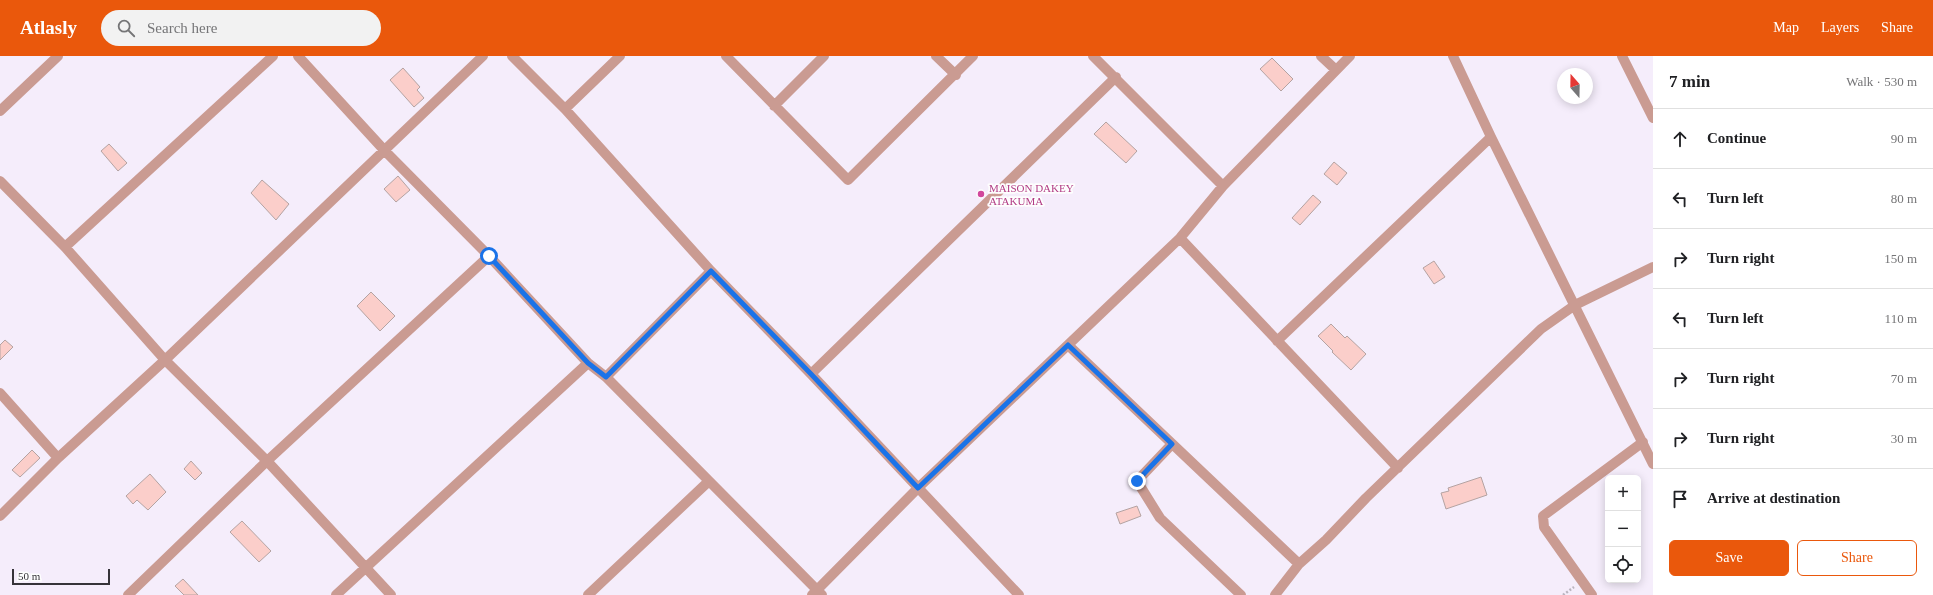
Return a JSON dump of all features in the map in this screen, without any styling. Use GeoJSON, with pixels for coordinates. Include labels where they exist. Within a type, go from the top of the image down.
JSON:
{"type":"FeatureCollection","features":[{"type":"Feature","properties":{"kind":"street"},"geometry":{"type":"LineString","coordinates":[[0,111],[58,56]]}},
{"type":"Feature","properties":{"kind":"street"},"geometry":{"type":"LineString","coordinates":[[65,247],[273,56]]}},
{"type":"Feature","properties":{"kind":"street"},"geometry":{"type":"LineString","coordinates":[[298,56],[385,151],[489,256],[588,363],[606,377],[817,593],[918,488],[1180,238],[1223,186],[1350,56]]}},
{"type":"Feature","properties":{"kind":"street"},"geometry":{"type":"LineString","coordinates":[[0,516],[58,458],[165,360],[484,56]]}},
{"type":"Feature","properties":{"kind":"street"},"geometry":{"type":"LineString","coordinates":[[512,56],[565,109],[711,271],[811,374],[1019,595]]}},
{"type":"Feature","properties":{"kind":"street"},"geometry":{"type":"LineString","coordinates":[[565,109],[620,56]]}},
{"type":"Feature","properties":{"kind":"street"},"geometry":{"type":"LineString","coordinates":[[726,56],[848,180],[956,75],[973,56]]}},
{"type":"Feature","properties":{"kind":"street"},"geometry":{"type":"LineString","coordinates":[[774,106],[824,56]]}},
{"type":"Feature","properties":{"kind":"street"},"geometry":{"type":"LineString","coordinates":[[936,56],[956,75]]}},
{"type":"Feature","properties":{"kind":"street"},"geometry":{"type":"LineString","coordinates":[[1093,56],[1116,77],[1223,186]]}},
{"type":"Feature","properties":{"kind":"street"},"geometry":{"type":"LineString","coordinates":[[1321,56],[1336,70]]}},
{"type":"Feature","properties":{"kind":"street"},"geometry":{"type":"LineString","coordinates":[[1453,56],[1491,137],[1653,464]]}},
{"type":"Feature","properties":{"kind":"street"},"geometry":{"type":"LineString","coordinates":[[1622,56],[1653,118]]}},
{"type":"Feature","properties":{"kind":"street"},"geometry":{"type":"LineString","coordinates":[[811,374],[1116,77]]}},
{"type":"Feature","properties":{"kind":"street"},"geometry":{"type":"LineString","coordinates":[[1276,341],[1491,137]]}},
{"type":"Feature","properties":{"kind":"street"},"geometry":{"type":"LineString","coordinates":[[0,181],[65,247],[165,360],[268,461],[392,595]]}},
{"type":"Feature","properties":{"kind":"street"},"geometry":{"type":"LineString","coordinates":[[1180,238],[1398,468]]}},
{"type":"Feature","properties":{"kind":"street"},"geometry":{"type":"LineString","coordinates":[[128,595],[268,461],[489,256]]}},
{"type":"Feature","properties":{"kind":"street"},"geometry":{"type":"LineString","coordinates":[[1275,595],[1299,564],[1326,540],[1366,498],[1541,329],[1575,305],[1653,266]]}},
{"type":"Feature","properties":{"kind":"street"},"geometry":{"type":"LineString","coordinates":[[606,377],[711,271]]}},
{"type":"Feature","properties":{"kind":"street"},"geometry":{"type":"LineString","coordinates":[[1068,345],[1299,564]]}},
{"type":"Feature","properties":{"kind":"street"},"geometry":{"type":"LineString","coordinates":[[336,595],[365,566],[588,363]]}},
{"type":"Feature","properties":{"kind":"street"},"geometry":{"type":"LineString","coordinates":[[0,393],[58,458]]}},
{"type":"Feature","properties":{"kind":"street"},"geometry":{"type":"LineString","coordinates":[[1592,595],[1544,527],[1543,516],[1643,442]]}},
{"type":"Feature","properties":{"kind":"street"},"geometry":{"type":"LineString","coordinates":[[1172,444],[1137,481],[1160,518],[1241,595]]}},
{"type":"Feature","properties":{"kind":"street"},"geometry":{"type":"LineString","coordinates":[[588,595],[709,481]]}},
{"type":"Feature","properties":{"kind":"building"},"geometry":{"type":"Polygon","coordinates":[[[1272,58],[1293,79],[1281,91],[1260,69],[1272,58]]]}},
{"type":"Feature","properties":{"kind":"building"},"geometry":{"type":"Polygon","coordinates":[[[403,68],[420,87],[417,90],[424,98],[414,107],[390,80],[403,68]]]}},
{"type":"Feature","properties":{"kind":"building"},"geometry":{"type":"Polygon","coordinates":[[[1106,122],[1137,151],[1126,163],[1094,134],[1106,122]]]}},
{"type":"Feature","properties":{"kind":"building"},"geometry":{"type":"Polygon","coordinates":[[[109,144],[127,163],[118,171],[101,151],[109,144]]]}},
{"type":"Feature","properties":{"kind":"building"},"geometry":{"type":"Polygon","coordinates":[[[1334,162],[1347,173],[1337,185],[1324,174],[1334,162]]]}},
{"type":"Feature","properties":{"kind":"building"},"geometry":{"type":"Polygon","coordinates":[[[398,176],[410,190],[396,202],[384,189],[398,176]]]}},
{"type":"Feature","properties":{"kind":"building"},"geometry":{"type":"Polygon","coordinates":[[[262,180],[289,204],[276,220],[251,193],[262,180]]]}},
{"type":"Feature","properties":{"kind":"building"},"geometry":{"type":"Polygon","coordinates":[[[1313,195],[1321,202],[1300,225],[1292,218],[1313,195]]]}},
{"type":"Feature","properties":{"kind":"building"},"geometry":{"type":"Polygon","coordinates":[[[1434,261],[1445,277],[1434,284],[1423,268],[1434,261]]]}},
{"type":"Feature","properties":{"kind":"building"},"geometry":{"type":"Polygon","coordinates":[[[371,292],[395,316],[380,331],[357,306],[371,292]]]}},
{"type":"Feature","properties":{"kind":"building"},"geometry":{"type":"Polygon","coordinates":[[[1331,324],[1345,338],[1347,336],[1366,354],[1351,370],[1318,336],[1331,324]]]}},
{"type":"Feature","properties":{"kind":"building"},"geometry":{"type":"Polygon","coordinates":[[[5,340],[13,347],[0,360],[0,345],[5,340]]]}},
{"type":"Feature","properties":{"kind":"building"},"geometry":{"type":"Polygon","coordinates":[[[32,450],[40,458],[20,477],[12,470],[32,450]]]}},
{"type":"Feature","properties":{"kind":"building"},"geometry":{"type":"Polygon","coordinates":[[[191,461],[202,473],[195,480],[184,469],[191,461]]]}},
{"type":"Feature","properties":{"kind":"building"},"geometry":{"type":"Polygon","coordinates":[[[150,474],[166,492],[148,510],[137,500],[133,504],[126,496],[150,474]]]}},
{"type":"Feature","properties":{"kind":"building"},"geometry":{"type":"Polygon","coordinates":[[[1481,477],[1487,495],[1446,509],[1441,493],[1449,491],[1448,488],[1481,477]]]}},
{"type":"Feature","properties":{"kind":"building"},"geometry":{"type":"Polygon","coordinates":[[[1137,506],[1141,516],[1120,524],[1116,513],[1137,506]]]}},
{"type":"Feature","properties":{"kind":"building"},"geometry":{"type":"Polygon","coordinates":[[[242,521],[271,551],[259,562],[230,532],[242,521]]]}},
{"type":"Feature","properties":{"kind":"building"},"geometry":{"type":"Polygon","coordinates":[[[183,579],[198,595],[184,595],[175,586],[183,579]]]}},
{"type":"Feature","properties":{"kind":"place","name":"MAISON DAKEY ATAKUMA"},"geometry":{"type":"Point","coordinates":[981,194]}},
{"type":"Feature","properties":{"kind":"route"},"geometry":{"type":"LineString","coordinates":[[489,256],[588,363],[606,377],[711,271],[811,374],[918,488],[1068,345],[1172,444],[1137,481]]}}]}
